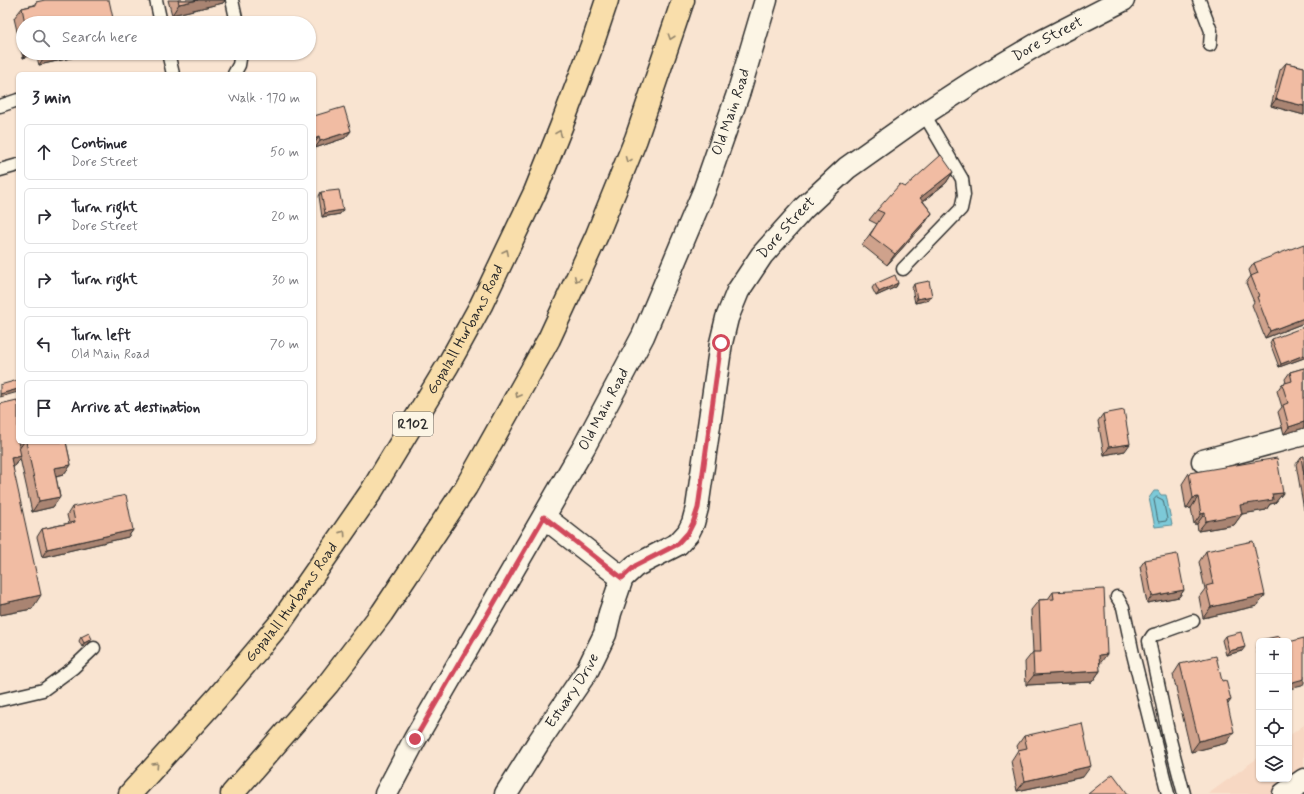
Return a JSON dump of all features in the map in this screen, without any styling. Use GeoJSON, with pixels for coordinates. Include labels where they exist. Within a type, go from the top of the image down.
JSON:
{"type":"FeatureCollection","features":[{"type":"Feature","properties":{"kind":"main road","name":"Gopalall Hurbans Road"},"geometry":{"type":"LineString","coordinates":[[130,794],[217,698],[280,623],[371,492],[444,372],[481,305],[535,192],[564,120],[607,0]]}},
{"type":"Feature","properties":{"kind":"main road"},"geometry":{"type":"LineString","coordinates":[[232,794],[328,684],[382,614],[466,487],[549,339],[597,235],[636,139],[683,0]]}},
{"type":"Feature","properties":{"kind":"street","name":"Old Main Road"},"geometry":{"type":"LineString","coordinates":[[386,794],[415,739],[584,447],[643,336],[704,191],[739,91],[766,0]]}},
{"type":"Feature","properties":{"kind":"street","name":"Dore Street"},"geometry":{"type":"LineString","coordinates":[[622,578],[635,566],[678,544],[688,533],[693,523],[698,508],[721,343],[727,318],[738,291],[762,255],[804,208],[847,168],[973,82],[1041,42],[1123,0]]}},
{"type":"Feature","properties":{"kind":"street"},"geometry":{"type":"LineString","coordinates":[[1203,461],[1304,434]]}},
{"type":"Feature","properties":{"kind":"street"},"geometry":{"type":"LineString","coordinates":[[544,517],[622,578]]}},
{"type":"Feature","properties":{"kind":"street","name":"Estuary Drive"},"geometry":{"type":"LineString","coordinates":[[506,794],[538,743],[587,671],[605,634],[610,613],[622,578]]}},
{"type":"Feature","properties":{"kind":"street"},"geometry":{"type":"LineString","coordinates":[[1284,794],[1304,780]]}},
{"type":"Feature","properties":{"kind":"lane"},"geometry":{"type":"LineString","coordinates":[[156,0],[159,16]]}},
{"type":"Feature","properties":{"kind":"lane"},"geometry":{"type":"LineString","coordinates":[[232,0],[235,16]]}},
{"type":"Feature","properties":{"kind":"lane"},"geometry":{"type":"LineString","coordinates":[[1199,0],[1211,31],[1210,46]]}},
{"type":"Feature","properties":{"kind":"lane"},"geometry":{"type":"LineString","coordinates":[[170,60],[173,72]]}},
{"type":"Feature","properties":{"kind":"lane"},"geometry":{"type":"LineString","coordinates":[[235,72],[240,60]]}},
{"type":"Feature","properties":{"kind":"lane"},"geometry":{"type":"LineString","coordinates":[[0,106],[16,101]]}},
{"type":"Feature","properties":{"kind":"lane"},"geometry":{"type":"LineString","coordinates":[[903,269],[961,209],[964,195],[962,179],[924,114]]}},
{"type":"Feature","properties":{"kind":"lane"},"geometry":{"type":"LineString","coordinates":[[0,170],[16,165]]}},
{"type":"Feature","properties":{"kind":"lane"},"geometry":{"type":"LineString","coordinates":[[1117,597],[1123,607],[1133,654],[1168,794]]}},
{"type":"Feature","properties":{"kind":"lane"},"geometry":{"type":"LineString","coordinates":[[1184,794],[1169,736],[1150,641],[1154,635],[1193,621]]}},
{"type":"Feature","properties":{"kind":"lane"},"geometry":{"type":"LineString","coordinates":[[0,700],[43,690],[73,668],[94,648]]}},
{"type":"Feature","properties":{"kind":"shaded area"},"geometry":{"type":"Polygon","coordinates":[[[1304,725],[1304,794],[1208,794],[1256,759],[1256,782],[1292,782],[1292,734],[1304,725]]]}},
{"type":"Feature","properties":{"kind":"water"},"geometry":{"type":"Polygon","coordinates":[[[1154,491],[1158,491],[1161,495],[1166,495],[1172,525],[1155,527],[1149,498],[1154,491]]]}},
{"type":"Feature","properties":{"kind":"building"},"geometry":{"type":"Polygon","coordinates":[[[45,0],[109,0],[112,16],[24,16],[22,8],[36,5],[36,2],[45,0]]]}},
{"type":"Feature","properties":{"kind":"building"},"geometry":{"type":"Polygon","coordinates":[[[178,0],[198,0],[179,4],[178,0]]]}},
{"type":"Feature","properties":{"kind":"building"},"geometry":{"type":"Polygon","coordinates":[[[1286,63],[1304,67],[1304,106],[1276,99],[1286,63]]]}},
{"type":"Feature","properties":{"kind":"building"},"geometry":{"type":"Polygon","coordinates":[[[344,107],[351,131],[320,141],[319,137],[316,138],[316,115],[344,107]]]}},
{"type":"Feature","properties":{"kind":"building"},"geometry":{"type":"Polygon","coordinates":[[[941,155],[953,172],[920,198],[932,213],[895,254],[870,235],[884,213],[877,210],[900,184],[905,187],[941,155]]]}},
{"type":"Feature","properties":{"kind":"building"},"geometry":{"type":"Polygon","coordinates":[[[339,190],[343,210],[325,213],[321,192],[339,190]]]}},
{"type":"Feature","properties":{"kind":"building"},"geometry":{"type":"Polygon","coordinates":[[[1304,244],[1304,318],[1270,331],[1251,276],[1258,273],[1254,263],[1304,244]]]}},
{"type":"Feature","properties":{"kind":"building"},"geometry":{"type":"Polygon","coordinates":[[[895,275],[898,283],[879,292],[875,284],[895,275]]]}},
{"type":"Feature","properties":{"kind":"building"},"geometry":{"type":"Polygon","coordinates":[[[929,281],[932,296],[917,299],[914,284],[929,281]]]}},
{"type":"Feature","properties":{"kind":"building"},"geometry":{"type":"Polygon","coordinates":[[[1304,327],[1304,355],[1281,364],[1272,339],[1304,327]]]}},
{"type":"Feature","properties":{"kind":"building"},"geometry":{"type":"Polygon","coordinates":[[[1304,368],[1304,422],[1289,427],[1283,405],[1288,403],[1282,384],[1292,381],[1290,372],[1304,368]]]}},
{"type":"Feature","properties":{"kind":"building"},"geometry":{"type":"Polygon","coordinates":[[[16,381],[16,390],[0,394],[0,385],[16,381]]]}},
{"type":"Feature","properties":{"kind":"building"},"geometry":{"type":"Polygon","coordinates":[[[16,400],[16,444],[18,444],[21,456],[11,458],[41,595],[0,604],[0,404],[16,400]]]}},
{"type":"Feature","properties":{"kind":"building"},"geometry":{"type":"Polygon","coordinates":[[[1124,410],[1130,444],[1109,447],[1103,414],[1124,410]]]}},
{"type":"Feature","properties":{"kind":"building"},"geometry":{"type":"Polygon","coordinates":[[[26,444],[66,444],[71,465],[54,468],[60,497],[39,501],[26,444]]]}},
{"type":"Feature","properties":{"kind":"building"},"geometry":{"type":"Polygon","coordinates":[[[1304,456],[1304,475],[1301,457],[1304,456]]]}},
{"type":"Feature","properties":{"kind":"building"},"geometry":{"type":"Polygon","coordinates":[[[1277,458],[1283,493],[1272,494],[1273,500],[1240,505],[1242,514],[1206,521],[1205,513],[1201,514],[1198,497],[1193,498],[1189,473],[1277,458]]]}},
{"type":"Feature","properties":{"kind":"building"},"geometry":{"type":"Polygon","coordinates":[[[126,495],[133,530],[47,549],[42,529],[75,522],[72,507],[126,495]]]}},
{"type":"Feature","properties":{"kind":"building"},"geometry":{"type":"Polygon","coordinates":[[[1253,541],[1265,595],[1211,607],[1206,586],[1213,584],[1206,551],[1253,541]]]}},
{"type":"Feature","properties":{"kind":"building"},"geometry":{"type":"Polygon","coordinates":[[[1177,554],[1184,590],[1152,596],[1145,560],[1177,554]]]}},
{"type":"Feature","properties":{"kind":"building"},"geometry":{"type":"Polygon","coordinates":[[[1104,589],[1107,654],[1099,655],[1100,671],[1034,675],[1033,652],[1041,652],[1039,600],[1054,599],[1053,592],[1104,589]]]}},
{"type":"Feature","properties":{"kind":"building"},"geometry":{"type":"Polygon","coordinates":[[[1241,632],[1245,647],[1229,651],[1225,636],[1241,632]]]}},
{"type":"Feature","properties":{"kind":"building"},"geometry":{"type":"Polygon","coordinates":[[[89,633],[92,639],[84,643],[81,637],[89,633]]]}},
{"type":"Feature","properties":{"kind":"building"},"geometry":{"type":"Polygon","coordinates":[[[1304,638],[1304,679],[1292,682],[1292,674],[1292,641],[1304,638]]]}},
{"type":"Feature","properties":{"kind":"building"},"geometry":{"type":"Polygon","coordinates":[[[1216,656],[1222,681],[1226,680],[1231,700],[1227,701],[1234,732],[1199,741],[1180,664],[1216,656]]]}},
{"type":"Feature","properties":{"kind":"building"},"geometry":{"type":"Polygon","coordinates":[[[1082,723],[1091,766],[1025,781],[1018,750],[1027,748],[1024,736],[1082,723]]]}},
{"type":"Feature","properties":{"kind":"building"},"geometry":{"type":"Polygon","coordinates":[[[1113,774],[1128,794],[1088,794],[1113,774]]]}},
{"type":"Feature","properties":{"kind":"route"},"geometry":{"type":"LineString","coordinates":[[415,739],[544,517],[622,578],[635,566],[678,544],[688,533],[698,508],[721,343]]}}]}
